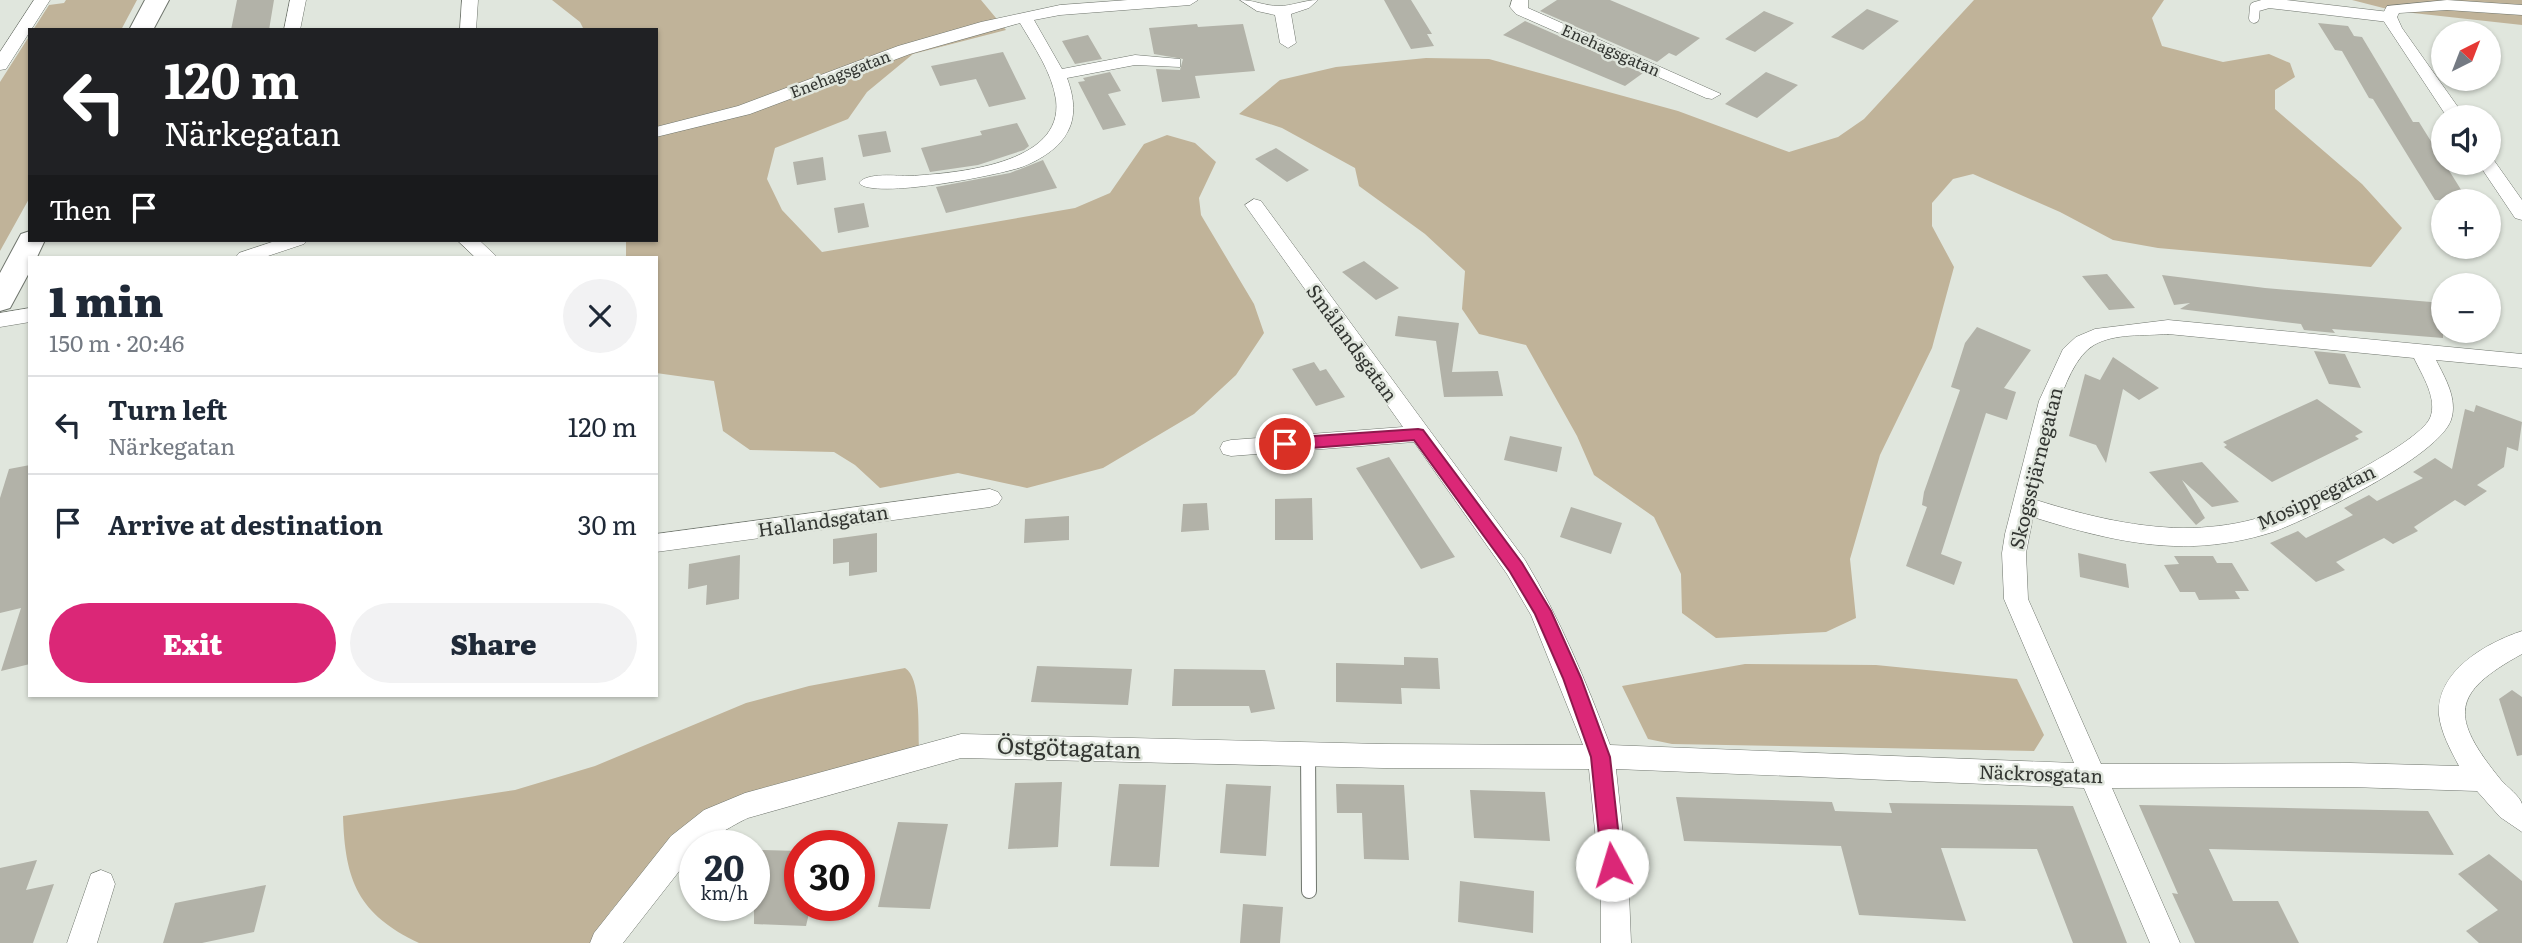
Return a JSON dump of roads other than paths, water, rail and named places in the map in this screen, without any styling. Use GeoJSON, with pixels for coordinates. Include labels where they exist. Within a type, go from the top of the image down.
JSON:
{"type":"FeatureCollection","features":[{"type":"Feature","properties":{"kind":"main road"},"geometry":{"type":"LineString","coordinates":[[142,28],[157,0]]}},
{"type":"Feature","properties":{"kind":"main road"},"geometry":{"type":"LineString","coordinates":[[0,301],[30,242]]}},
{"type":"Feature","properties":{"kind":"street"},"geometry":{"type":"LineString","coordinates":[[0,65],[42,0]]}},
{"type":"Feature","properties":{"kind":"street"},"geometry":{"type":"LineString","coordinates":[[292,28],[298,0]]}},
{"type":"Feature","properties":{"kind":"street"},"geometry":{"type":"LineString","coordinates":[[468,28],[470,0]]}},
{"type":"Feature","properties":{"kind":"street","name":"Enehagsgatan"},"geometry":{"type":"LineString","coordinates":[[658,132],[744,110],[942,37],[1060,10],[1190,0]]}},
{"type":"Feature","properties":{"kind":"street"},"geometry":{"type":"LineString","coordinates":[[1248,0],[1264,8],[1282,10],[1297,8],[1310,0]]}},
{"type":"Feature","properties":{"kind":"street","name":"Enehagsgatan"},"geometry":{"type":"LineString","coordinates":[[1520,0],[1518,7],[1522,11],[1712,94]]}},
{"type":"Feature","properties":{"kind":"street"},"geometry":{"type":"LineString","coordinates":[[2448,105],[2389,17],[2393,9],[2446,5],[2522,10]]}},
{"type":"Feature","properties":{"kind":"street"},"geometry":{"type":"LineString","coordinates":[[1282,10],[1288,43]]}},
{"type":"Feature","properties":{"kind":"street"},"geometry":{"type":"LineString","coordinates":[[868,183],[989,172],[1021,161],[1046,147],[1061,126],[1065,105],[1056,75],[1024,17]]}},
{"type":"Feature","properties":{"kind":"street"},"geometry":{"type":"LineString","coordinates":[[1056,75],[1135,60],[1174,63]]}},
{"type":"Feature","properties":{"kind":"street"},"geometry":{"type":"LineString","coordinates":[[2495,175],[2522,214]]}},
{"type":"Feature","properties":{"kind":"street","name":"Smålandsgatan"},"geometry":{"type":"LineString","coordinates":[[1254,205],[1516,567],[1542,611],[1588,715],[1601,757],[1615,892],[1616,943]]}},
{"type":"Feature","properties":{"kind":"street"},"geometry":{"type":"LineString","coordinates":[[249,256],[291,242]]}},
{"type":"Feature","properties":{"kind":"street"},"geometry":{"type":"LineString","coordinates":[[469,242],[486,256]]}},
{"type":"Feature","properties":{"kind":"street"},"geometry":{"type":"LineString","coordinates":[[0,320],[28,315]]}},
{"type":"Feature","properties":{"kind":"street","name":"Skogsstjärnegatan"},"geometry":{"type":"LineString","coordinates":[[2165,943],[2016,599],[2014,553],[2024,505],[2060,373],[2068,355],[2084,342],[2110,333],[2168,327],[2522,361]]}},
{"type":"Feature","properties":{"kind":"street","name":"Mosippegatan"},"geometry":{"type":"LineString","coordinates":[[2024,505],[2078,523],[2168,536],[2217,535],[2266,525],[2362,480],[2439,424],[2445,403],[2422,353]]}},
{"type":"Feature","properties":{"kind":"street"},"geometry":{"type":"LineString","coordinates":[[1231,448],[1418,434]]}},
{"type":"Feature","properties":{"kind":"street","name":"Hallandsgatan"},"geometry":{"type":"LineString","coordinates":[[658,543],[990,498]]}},
{"type":"Feature","properties":{"kind":"street"},"geometry":{"type":"LineString","coordinates":[[2522,641],[2475,670],[2460,682],[2452,696],[2453,715],[2462,744],[2480,779],[2522,819]]}},
{"type":"Feature","properties":{"kind":"street","name":"Östgötagatan"},"geometry":{"type":"LineString","coordinates":[[605,943],[681,845],[713,819],[745,806],[961,746],[1601,757]]}},
{"type":"Feature","properties":{"kind":"street","name":"Näckrosgatan"},"geometry":{"type":"LineString","coordinates":[[1601,757],[2094,776],[2350,775],[2480,779]]}},
{"type":"Feature","properties":{"kind":"street"},"geometry":{"type":"LineString","coordinates":[[82,943],[101,884]]}},
{"type":"Feature","properties":{"kind":"lane"},"geometry":{"type":"LineString","coordinates":[[2254,18],[2255,7],[2269,3],[2389,17]]}},
{"type":"Feature","properties":{"kind":"lane"},"geometry":{"type":"LineString","coordinates":[[1308,752],[1309,891]]}}]}
